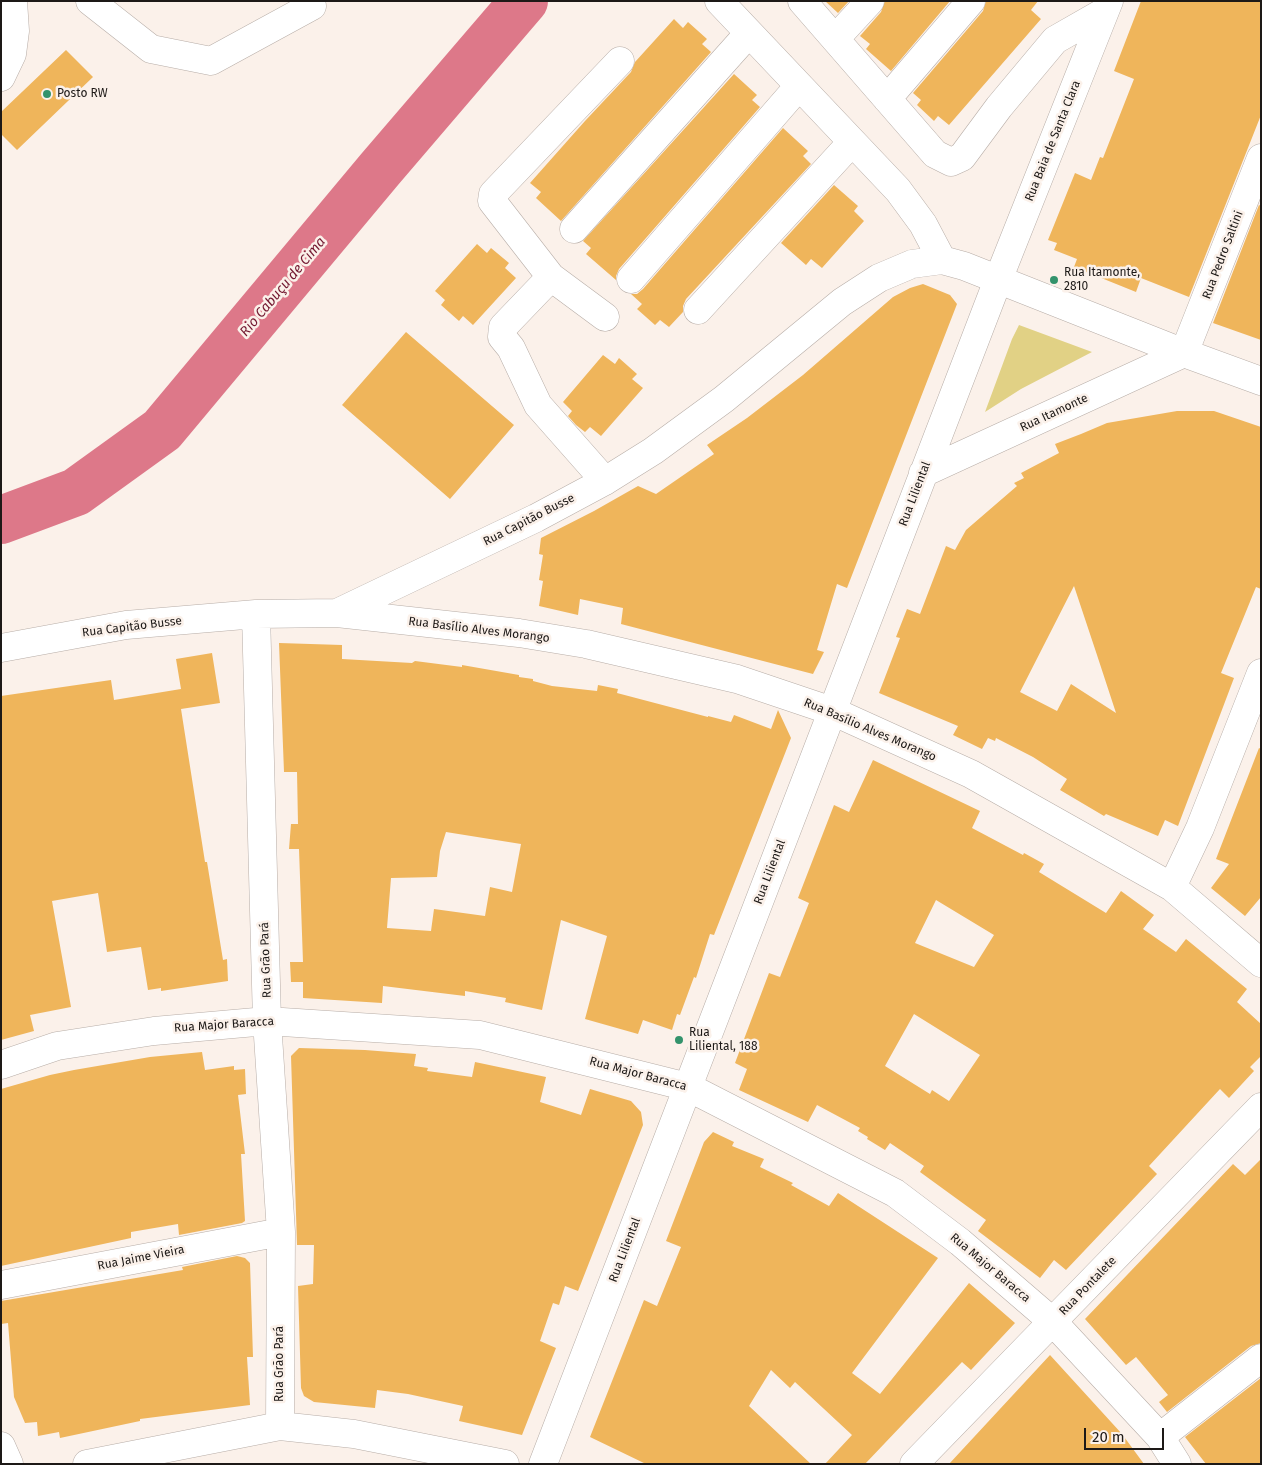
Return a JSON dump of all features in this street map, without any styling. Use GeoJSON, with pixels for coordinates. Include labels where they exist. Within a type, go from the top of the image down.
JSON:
{"type":"FeatureCollection","features":[{"type":"Feature","properties":{"kind":"street"},"geometry":{"type":"LineString","coordinates":[[1,77],[12,54],[15,31],[13,1]]}},
{"type":"Feature","properties":{"kind":"street"},"geometry":{"type":"LineString","coordinates":[[90,1],[150,49],[211,61],[312,6]]}},
{"type":"Feature","properties":{"kind":"street"},"geometry":{"type":"LineString","coordinates":[[719,1],[911,206],[942,260]]}},
{"type":"Feature","properties":{"kind":"street"},"geometry":{"type":"LineString","coordinates":[[802,1],[935,154],[950,162],[962,158],[999,107],[1055,40],[1107,7]]}},
{"type":"Feature","properties":{"kind":"street"},"geometry":{"type":"LineString","coordinates":[[835,40],[870,1]]}},
{"type":"Feature","properties":{"kind":"street"},"geometry":{"type":"LineString","coordinates":[[887,99],[971,1]]}},
{"type":"Feature","properties":{"kind":"street","name":"Rua Baia de Santa Clara"},"geometry":{"type":"LineString","coordinates":[[998,280],[1107,7]]}},
{"type":"Feature","properties":{"kind":"street"},"geometry":{"type":"LineString","coordinates":[[574,229],[749,33]]}},
{"type":"Feature","properties":{"kind":"street"},"geometry":{"type":"LineString","coordinates":[[605,317],[551,277],[492,201],[492,194],[620,61]]}},
{"type":"Feature","properties":{"kind":"street"},"geometry":{"type":"LineString","coordinates":[[630,279],[799,86]]}},
{"type":"Feature","properties":{"kind":"street"},"geometry":{"type":"LineString","coordinates":[[698,310],[852,142]]}},
{"type":"Feature","properties":{"kind":"street","name":"Rua Pedro Saltini"},"geometry":{"type":"LineString","coordinates":[[1184,353],[1261,158]]}},
{"type":"Feature","properties":{"kind":"street","name":"Rua Capitão Busse"},"geometry":{"type":"LineString","coordinates":[[1,648],[126,626],[256,614],[337,613],[536,518],[604,481],[653,451],[724,399],[842,302],[879,278],[912,264],[942,260],[964,266],[998,280]]}},
{"type":"Feature","properties":{"kind":"street"},"geometry":{"type":"LineString","coordinates":[[551,277],[503,327],[502,337],[510,348],[538,405],[604,481]]}},
{"type":"Feature","properties":{"kind":"street"},"geometry":{"type":"LineString","coordinates":[[998,280],[1261,381]]}},
{"type":"Feature","properties":{"kind":"street","name":"Rua Liliental"},"geometry":{"type":"LineString","coordinates":[[543,1464],[998,280]]}},
{"type":"Feature","properties":{"kind":"street","name":"Rua Itamonte"},"geometry":{"type":"LineString","coordinates":[[923,473],[1184,353]]}},
{"type":"Feature","properties":{"kind":"street","name":"Rua Basílio Alves Morango"},"geometry":{"type":"LineString","coordinates":[[337,613],[519,634],[586,644],[737,679],[832,711],[971,774],[1172,887],[1261,963]]}},
{"type":"Feature","properties":{"kind":"street","name":"Rua Grão Pará"},"geometry":{"type":"LineString","coordinates":[[256,614],[267,1021],[280,1232],[280,1426]]}},
{"type":"Feature","properties":{"kind":"street"},"geometry":{"type":"LineString","coordinates":[[1172,887],[1200,828],[1261,673]]}},
{"type":"Feature","properties":{"kind":"street","name":"Rua Major Baracca"},"geometry":{"type":"LineString","coordinates":[[1,1065],[57,1046],[154,1030],[267,1021],[480,1035],[688,1086],[895,1193],[960,1242],[1053,1322],[1160,1438],[1177,1464]]}},
{"type":"Feature","properties":{"kind":"street","name":"Rua Pontalete"},"geometry":{"type":"LineString","coordinates":[[914,1464],[1261,1107]]}},
{"type":"Feature","properties":{"kind":"street","name":"Rua Jaime Vieira"},"geometry":{"type":"LineString","coordinates":[[1,1285],[280,1232]]}},
{"type":"Feature","properties":{"kind":"street"},"geometry":{"type":"LineString","coordinates":[[1160,1438],[1261,1358]]}},
{"type":"Feature","properties":{"kind":"street"},"geometry":{"type":"LineString","coordinates":[[87,1464],[280,1426],[354,1434],[505,1464]]}},
{"type":"Feature","properties":{"kind":"street"},"geometry":{"type":"LineString","coordinates":[[1,1446],[9,1464]]}},
{"type":"Feature","properties":{"kind":"shaded area"},"geometry":{"type":"Polygon","coordinates":[[[1019,325],[1092,352],[1021,389],[985,412],[1012,339],[1019,325]]]}},
{"type":"Feature","properties":{"kind":"building"},"geometry":{"type":"Polygon","coordinates":[[[825,1],[849,1],[838,13],[825,1]]]}},
{"type":"Feature","properties":{"kind":"building"},"geometry":{"type":"Polygon","coordinates":[[[885,1],[950,1],[891,71],[866,49],[870,44],[860,36],[881,12],[885,1]]]}},
{"type":"Feature","properties":{"kind":"building"},"geometry":{"type":"Polygon","coordinates":[[[986,1],[1038,1],[1031,10],[1041,19],[949,125],[938,116],[934,121],[917,105],[921,100],[913,93],[983,11],[986,1]]]}},
{"type":"Feature","properties":{"kind":"building"},"geometry":{"type":"Polygon","coordinates":[[[1141,1],[1261,1],[1261,115],[1189,297],[1141,278],[1136,292],[1074,267],[1077,259],[1054,250],[1057,243],[1048,240],[1075,173],[1091,180],[1100,157],[1103,158],[1134,79],[1114,71],[1141,1]]]}},
{"type":"Feature","properties":{"kind":"building"},"geometry":{"type":"Polygon","coordinates":[[[674,19],[683,28],[688,22],[707,39],[702,44],[711,52],[561,221],[536,198],[541,192],[530,183],[631,72],[635,62],[674,19]]]}},
{"type":"Feature","properties":{"kind":"building","name":"Posto RW"},"geometry":{"type":"Polygon","coordinates":[[[66,50],[93,77],[17,150],[1,134],[1,112],[66,50]]]}},
{"type":"Feature","properties":{"kind":"building"},"geometry":{"type":"Polygon","coordinates":[[[734,74],[757,95],[752,100],[760,107],[619,269],[616,280],[586,254],[591,248],[583,241],[734,74]]]}},
{"type":"Feature","properties":{"kind":"building"},"geometry":{"type":"Polygon","coordinates":[[[783,128],[808,151],[803,156],[811,164],[686,299],[683,312],[669,327],[660,320],[655,325],[637,309],[642,304],[631,294],[637,294],[643,289],[783,128]]]}},
{"type":"Feature","properties":{"kind":"building"},"geometry":{"type":"Polygon","coordinates":[[[834,185],[858,206],[854,211],[864,221],[822,268],[811,259],[806,265],[781,243],[834,185]]]}},
{"type":"Feature","properties":{"kind":"building"},"geometry":{"type":"Polygon","coordinates":[[[1259,205],[1261,206],[1261,340],[1213,323],[1259,205]]]}},
{"type":"Feature","properties":{"kind":"building"},"geometry":{"type":"Polygon","coordinates":[[[477,244],[487,253],[491,248],[509,263],[505,268],[516,278],[473,325],[463,316],[459,321],[441,305],[445,300],[435,291],[477,244]]]}},
{"type":"Feature","properties":{"kind":"building"},"geometry":{"type":"Polygon","coordinates":[[[923,284],[950,295],[957,304],[847,588],[837,584],[817,650],[824,652],[813,674],[621,624],[623,608],[580,599],[578,615],[539,606],[543,581],[539,580],[543,555],[539,554],[541,538],[638,486],[656,494],[714,454],[707,445],[747,418],[803,375],[893,297],[923,284]]]}},
{"type":"Feature","properties":{"kind":"building"},"geometry":{"type":"Polygon","coordinates":[[[406,332],[514,425],[450,499],[342,405],[406,332]]]}},
{"type":"Feature","properties":{"kind":"building"},"geometry":{"type":"Polygon","coordinates":[[[603,355],[615,364],[619,358],[637,374],[632,379],[643,388],[601,436],[590,427],[585,432],[576,425],[568,416],[572,411],[563,402],[603,355]]]}},
{"type":"Feature","properties":{"kind":"building"},"geometry":{"type":"Polygon","coordinates":[[[1177,411],[1214,411],[1261,427],[1261,589],[1256,587],[1221,673],[1234,678],[1178,826],[1165,820],[1158,836],[1106,814],[1104,816],[1060,790],[1067,779],[1033,757],[996,738],[995,741],[988,738],[982,749],[953,735],[958,726],[879,693],[900,638],[896,637],[907,609],[920,614],[946,546],[955,550],[966,530],[1017,486],[1014,483],[1024,478],[1021,473],[1059,453],[1055,444],[1107,423],[1177,411]],[[1074,586],[1020,692],[1057,711],[1071,684],[1116,713],[1074,586]]]}},
{"type":"Feature","properties":{"kind":"building"},"geometry":{"type":"Polygon","coordinates":[[[279,643],[342,645],[342,659],[412,663],[415,661],[462,667],[462,665],[519,675],[519,677],[533,679],[533,681],[552,686],[597,691],[598,685],[618,689],[617,693],[708,717],[731,722],[734,715],[771,729],[778,710],[791,738],[714,935],[710,934],[696,978],[694,977],[680,1015],[677,1014],[672,1030],[643,1020],[638,1034],[585,1019],[607,936],[561,920],[542,1010],[505,1002],[506,998],[465,991],[465,996],[383,986],[382,1003],[303,998],[303,982],[291,982],[290,962],[303,962],[299,849],[289,849],[291,824],[298,824],[297,772],[284,772],[279,643]],[[446,832],[440,851],[437,877],[391,878],[387,928],[431,931],[434,909],[485,916],[490,887],[512,892],[521,844],[446,832]]]}},
{"type":"Feature","properties":{"kind":"building"},"geometry":{"type":"Polygon","coordinates":[[[212,653],[220,703],[181,709],[205,862],[207,862],[223,960],[227,959],[228,981],[161,991],[161,988],[148,990],[141,947],[107,952],[98,893],[52,901],[71,1007],[30,1015],[34,1031],[1,1040],[1,696],[111,680],[114,700],[181,689],[176,659],[212,653]]]}},
{"type":"Feature","properties":{"kind":"building"},"geometry":{"type":"Polygon","coordinates":[[[1259,748],[1261,749],[1261,897],[1245,916],[1211,888],[1229,864],[1216,859],[1259,748]]]}},
{"type":"Feature","properties":{"kind":"building"},"geometry":{"type":"Polygon","coordinates":[[[873,760],[980,811],[972,828],[1044,864],[1039,872],[1106,913],[1121,891],[1154,915],[1143,929],[1176,952],[1186,939],[1247,989],[1237,1002],[1261,1024],[1261,1056],[1250,1067],[1254,1071],[1229,1098],[1220,1089],[1149,1166],[1157,1174],[1066,1270],[1054,1260],[1040,1278],[978,1231],[986,1220],[920,1172],[924,1166],[890,1143],[885,1150],[867,1139],[868,1137],[858,1131],[860,1128],[817,1105],[808,1122],[739,1090],[747,1069],[735,1063],[769,973],[780,977],[809,903],[798,898],[834,805],[849,812],[873,760]],[[936,900],[915,943],[974,967],[994,935],[936,900]],[[914,1014],[885,1066],[930,1094],[932,1090],[949,1101],[980,1055],[914,1014]]]}},
{"type":"Feature","properties":{"kind":"building"},"geometry":{"type":"Polygon","coordinates":[[[299,1048],[416,1054],[414,1066],[428,1068],[427,1071],[472,1077],[475,1062],[546,1077],[540,1102],[581,1115],[590,1089],[631,1101],[641,1112],[643,1125],[578,1291],[565,1286],[559,1305],[553,1303],[540,1341],[556,1348],[522,1435],[459,1421],[463,1406],[408,1394],[377,1390],[375,1408],[314,1402],[304,1396],[301,1388],[298,1286],[313,1284],[314,1245],[297,1245],[291,1056],[299,1048]]]}},
{"type":"Feature","properties":{"kind":"building"},"geometry":{"type":"Polygon","coordinates":[[[202,1052],[205,1070],[234,1066],[234,1070],[245,1069],[246,1094],[238,1095],[245,1154],[241,1154],[245,1221],[179,1235],[178,1224],[131,1232],[131,1238],[1,1266],[1,1089],[74,1070],[150,1057],[202,1052]]]}},
{"type":"Feature","properties":{"kind":"building"},"geometry":{"type":"Polygon","coordinates":[[[713,1132],[734,1142],[732,1146],[764,1159],[760,1167],[793,1183],[791,1185],[829,1206],[838,1193],[938,1258],[852,1373],[880,1394],[969,1283],[1015,1323],[971,1370],[962,1362],[865,1464],[825,1464],[852,1435],[795,1382],[790,1388],[771,1370],[749,1406],[811,1464],[646,1464],[590,1437],[644,1300],[657,1306],[681,1247],[666,1241],[704,1142],[713,1132]]]}},
{"type":"Feature","properties":{"kind":"building"},"geometry":{"type":"Polygon","coordinates":[[[1261,1159],[1261,1343],[1251,1346],[1167,1412],[1159,1402],[1168,1395],[1136,1357],[1126,1365],[1085,1319],[1233,1164],[1245,1175],[1261,1159]]]}},
{"type":"Feature","properties":{"kind":"building"},"geometry":{"type":"Polygon","coordinates":[[[237,1256],[245,1258],[250,1263],[253,1357],[247,1357],[250,1405],[140,1419],[140,1421],[60,1438],[59,1432],[38,1436],[37,1422],[25,1423],[14,1397],[8,1323],[1,1324],[1,1301],[183,1270],[182,1267],[237,1256]]]}},
{"type":"Feature","properties":{"kind":"building"},"geometry":{"type":"Polygon","coordinates":[[[1050,1355],[1122,1434],[1144,1464],[949,1464],[1050,1355]]]}},
{"type":"Feature","properties":{"kind":"building"},"geometry":{"type":"Polygon","coordinates":[[[1261,1378],[1261,1464],[1206,1464],[1185,1437],[1261,1378]]]}},
{"type":"Feature","properties":{"kind":"waterway","name":"Rio Cabuçu de Cima"},"geometry":{"type":"LineString","coordinates":[[1,520],[76,492],[162,430],[380,169],[524,1]]}},
{"type":"Feature","properties":{"kind":"place","name":"Posto RW"},"geometry":{"type":"Point","coordinates":[47,94]}},
{"type":"Feature","properties":{"kind":"place","name":"Rua Itamonte, 2810"},"geometry":{"type":"Point","coordinates":[1054,280]}},
{"type":"Feature","properties":{"kind":"place","name":"Rua Liliental, 188"},"geometry":{"type":"Point","coordinates":[679,1040]}}]}
